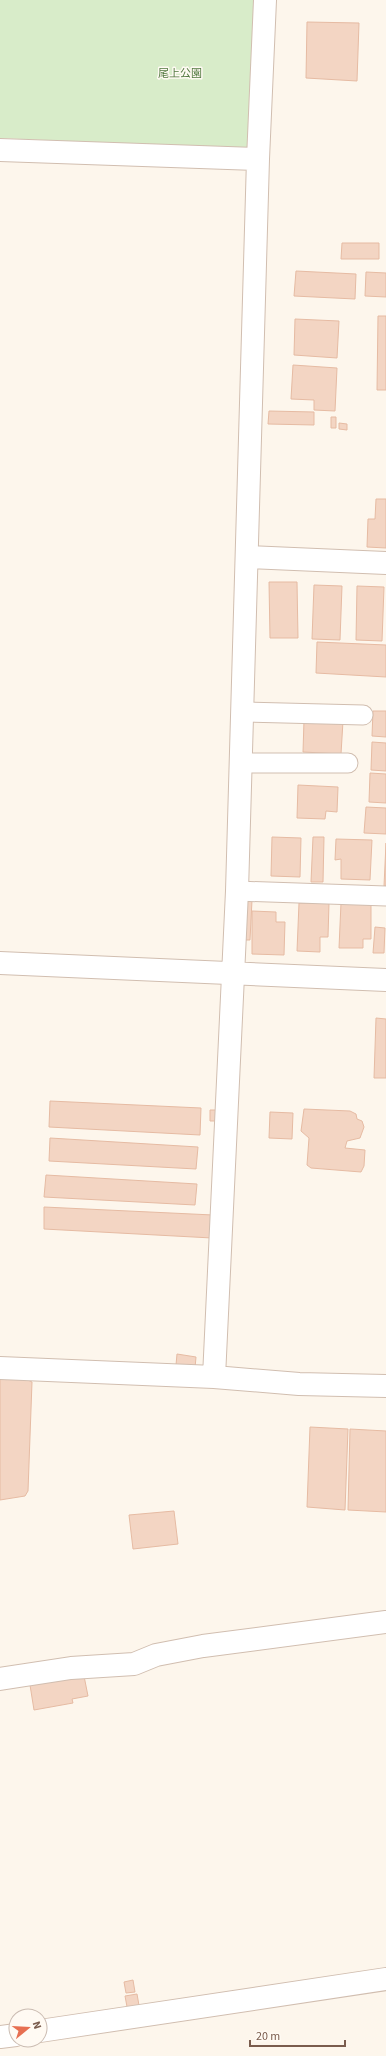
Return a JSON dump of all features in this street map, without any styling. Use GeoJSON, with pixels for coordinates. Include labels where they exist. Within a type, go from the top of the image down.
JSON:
{"type":"FeatureCollection","features":[{"type":"Feature","properties":{"kind":"street"},"geometry":{"type":"LineString","coordinates":[[214,1377],[234,974],[242,763],[242,712],[258,159],[265,0]]}},
{"type":"Feature","properties":{"kind":"street"},"geometry":{"type":"LineString","coordinates":[[0,150],[258,159]]}},
{"type":"Feature","properties":{"kind":"street"},"geometry":{"type":"LineString","coordinates":[[247,557],[386,563]]}},
{"type":"Feature","properties":{"kind":"street"},"geometry":{"type":"LineString","coordinates":[[0,963],[386,980]]}},
{"type":"Feature","properties":{"kind":"street"},"geometry":{"type":"LineString","coordinates":[[0,1368],[214,1377],[299,1384],[386,1386]]}},
{"type":"Feature","properties":{"kind":"street"},"geometry":{"type":"LineString","coordinates":[[0,1678],[71,1668],[134,1664],[156,1655],[203,1646],[386,1622]]}},
{"type":"Feature","properties":{"kind":"street"},"geometry":{"type":"LineString","coordinates":[[48,2030],[386,1979]]}},
{"type":"Feature","properties":{"kind":"lane"},"geometry":{"type":"LineString","coordinates":[[242,712],[363,715]]}},
{"type":"Feature","properties":{"kind":"lane"},"geometry":{"type":"LineString","coordinates":[[242,763],[348,763]]}},
{"type":"Feature","properties":{"kind":"lane"},"geometry":{"type":"LineString","coordinates":[[237,891],[386,896]]}},
{"type":"Feature","properties":{"kind":"green space","name":"尾上公園"},"geometry":{"type":"Polygon","coordinates":[[[0,0],[255,0],[251,149],[0,138],[0,0]]]}},
{"type":"Feature","properties":{"kind":"building"},"geometry":{"type":"Polygon","coordinates":[[[307,22],[359,23],[357,81],[306,78],[307,22]]]}},
{"type":"Feature","properties":{"kind":"building"},"geometry":{"type":"Polygon","coordinates":[[[342,243],[379,243],[379,259],[341,259],[342,243]]]}},
{"type":"Feature","properties":{"kind":"building"},"geometry":{"type":"Polygon","coordinates":[[[296,271],[356,274],[355,299],[294,296],[296,271]]]}},
{"type":"Feature","properties":{"kind":"building"},"geometry":{"type":"Polygon","coordinates":[[[366,272],[386,273],[386,297],[365,296],[366,272]]]}},
{"type":"Feature","properties":{"kind":"building"},"geometry":{"type":"Polygon","coordinates":[[[378,316],[386,316],[386,390],[377,390],[378,316]]]}},
{"type":"Feature","properties":{"kind":"building"},"geometry":{"type":"Polygon","coordinates":[[[295,319],[339,321],[337,358],[294,355],[295,319]]]}},
{"type":"Feature","properties":{"kind":"building"},"geometry":{"type":"Polygon","coordinates":[[[293,365],[337,368],[335,411],[314,410],[314,400],[291,399],[293,365]]]}},
{"type":"Feature","properties":{"kind":"building"},"geometry":{"type":"Polygon","coordinates":[[[269,411],[314,412],[314,425],[268,424],[269,411]]]}},
{"type":"Feature","properties":{"kind":"building"},"geometry":{"type":"Polygon","coordinates":[[[331,417],[336,417],[336,428],[331,428],[331,417]]]}},
{"type":"Feature","properties":{"kind":"building"},"geometry":{"type":"Polygon","coordinates":[[[339,423],[347,424],[347,430],[339,429],[339,423]]]}},
{"type":"Feature","properties":{"kind":"building"},"geometry":{"type":"Polygon","coordinates":[[[376,499],[386,499],[386,548],[367,547],[368,519],[375,519],[376,499]]]}},
{"type":"Feature","properties":{"kind":"building"},"geometry":{"type":"Polygon","coordinates":[[[269,582],[297,582],[298,638],[270,638],[269,582]]]}},
{"type":"Feature","properties":{"kind":"building"},"geometry":{"type":"Polygon","coordinates":[[[314,585],[342,586],[340,640],[312,639],[314,585]]]}},
{"type":"Feature","properties":{"kind":"building"},"geometry":{"type":"Polygon","coordinates":[[[357,586],[384,587],[382,641],[356,640],[357,586]]]}},
{"type":"Feature","properties":{"kind":"building"},"geometry":{"type":"Polygon","coordinates":[[[317,642],[386,645],[386,677],[316,673],[317,642]]]}},
{"type":"Feature","properties":{"kind":"building"},"geometry":{"type":"Polygon","coordinates":[[[373,711],[386,711],[386,737],[372,736],[373,711]]]}},
{"type":"Feature","properties":{"kind":"building"},"geometry":{"type":"Polygon","coordinates":[[[304,720],[343,721],[341,754],[303,752],[304,720]]]}},
{"type":"Feature","properties":{"kind":"building"},"geometry":{"type":"Polygon","coordinates":[[[372,742],[386,743],[386,771],[371,770],[372,742]]]}},
{"type":"Feature","properties":{"kind":"building"},"geometry":{"type":"Polygon","coordinates":[[[370,773],[386,774],[386,803],[369,802],[370,773]]]}},
{"type":"Feature","properties":{"kind":"building"},"geometry":{"type":"Polygon","coordinates":[[[298,785],[338,787],[337,812],[326,811],[325,819],[297,818],[298,785]]]}},
{"type":"Feature","properties":{"kind":"building"},"geometry":{"type":"Polygon","coordinates":[[[366,807],[386,808],[386,834],[364,833],[366,807]]]}},
{"type":"Feature","properties":{"kind":"building"},"geometry":{"type":"Polygon","coordinates":[[[272,837],[301,838],[300,877],[271,876],[272,837]]]}},
{"type":"Feature","properties":{"kind":"building"},"geometry":{"type":"Polygon","coordinates":[[[313,837],[324,837],[323,882],[311,882],[313,837]]]}},
{"type":"Feature","properties":{"kind":"building"},"geometry":{"type":"Polygon","coordinates":[[[336,839],[372,840],[370,880],[341,879],[341,859],[335,860],[336,839]]]}},
{"type":"Feature","properties":{"kind":"building"},"geometry":{"type":"Polygon","coordinates":[[[386,843],[386,886],[384,886],[386,843]]]}},
{"type":"Feature","properties":{"kind":"building"},"geometry":{"type":"Polygon","coordinates":[[[245,900],[252,900],[250,940],[243,940],[245,900]]]}},
{"type":"Feature","properties":{"kind":"building"},"geometry":{"type":"Polygon","coordinates":[[[299,903],[329,903],[328,937],[320,937],[320,952],[297,951],[299,903]]]}},
{"type":"Feature","properties":{"kind":"building"},"geometry":{"type":"Polygon","coordinates":[[[341,903],[371,904],[371,939],[363,939],[363,948],[339,948],[341,903]]]}},
{"type":"Feature","properties":{"kind":"building"},"geometry":{"type":"Polygon","coordinates":[[[252,911],[276,912],[276,922],[285,922],[284,955],[252,954],[252,911]]]}},
{"type":"Feature","properties":{"kind":"building"},"geometry":{"type":"Polygon","coordinates":[[[375,927],[385,928],[384,953],[373,953],[375,927]]]}},
{"type":"Feature","properties":{"kind":"building"},"geometry":{"type":"Polygon","coordinates":[[[376,1018],[386,1019],[386,1078],[374,1078],[376,1018]]]}},
{"type":"Feature","properties":{"kind":"building"},"geometry":{"type":"Polygon","coordinates":[[[50,1101],[201,1108],[200,1135],[49,1127],[50,1101]]]}},
{"type":"Feature","properties":{"kind":"building"},"geometry":{"type":"Polygon","coordinates":[[[304,1109],[350,1111],[356,1114],[357,1119],[362,1121],[364,1127],[360,1138],[347,1141],[345,1148],[365,1150],[364,1166],[361,1172],[311,1168],[307,1165],[309,1138],[301,1131],[304,1109]]]}},
{"type":"Feature","properties":{"kind":"building"},"geometry":{"type":"Polygon","coordinates":[[[210,1110],[218,1110],[218,1121],[210,1121],[210,1110]]]}},
{"type":"Feature","properties":{"kind":"building"},"geometry":{"type":"Polygon","coordinates":[[[270,1112],[293,1113],[292,1139],[269,1138],[270,1112]]]}},
{"type":"Feature","properties":{"kind":"building"},"geometry":{"type":"Polygon","coordinates":[[[50,1138],[198,1147],[196,1169],[49,1161],[50,1138]]]}},
{"type":"Feature","properties":{"kind":"building"},"geometry":{"type":"Polygon","coordinates":[[[46,1175],[197,1184],[195,1205],[44,1197],[46,1175]]]}},
{"type":"Feature","properties":{"kind":"building"},"geometry":{"type":"Polygon","coordinates":[[[44,1207],[213,1215],[212,1238],[44,1229],[44,1207]]]}},
{"type":"Feature","properties":{"kind":"building"},"geometry":{"type":"Polygon","coordinates":[[[177,1354],[196,1357],[195,1368],[176,1365],[177,1354]]]}},
{"type":"Feature","properties":{"kind":"building"},"geometry":{"type":"Polygon","coordinates":[[[0,1378],[26,1379],[32,1382],[28,1491],[25,1496],[0,1500],[0,1378]]]}},
{"type":"Feature","properties":{"kind":"building"},"geometry":{"type":"Polygon","coordinates":[[[310,1427],[348,1429],[345,1510],[307,1507],[310,1427]]]}},
{"type":"Feature","properties":{"kind":"building"},"geometry":{"type":"Polygon","coordinates":[[[350,1429],[386,1431],[386,1512],[348,1510],[350,1429]]]}},
{"type":"Feature","properties":{"kind":"building"},"geometry":{"type":"Polygon","coordinates":[[[174,1511],[178,1544],[133,1549],[129,1515],[174,1511]]]}},
{"type":"Feature","properties":{"kind":"building"},"geometry":{"type":"Polygon","coordinates":[[[84,1676],[88,1696],[72,1699],[73,1703],[34,1710],[30,1685],[84,1676]]]}},
{"type":"Feature","properties":{"kind":"building"},"geometry":{"type":"Polygon","coordinates":[[[133,1980],[135,1992],[126,1993],[124,1982],[133,1980]]]}},
{"type":"Feature","properties":{"kind":"building"},"geometry":{"type":"Polygon","coordinates":[[[137,1994],[140,2011],[128,2012],[125,1996],[137,1994]]]}}]}
